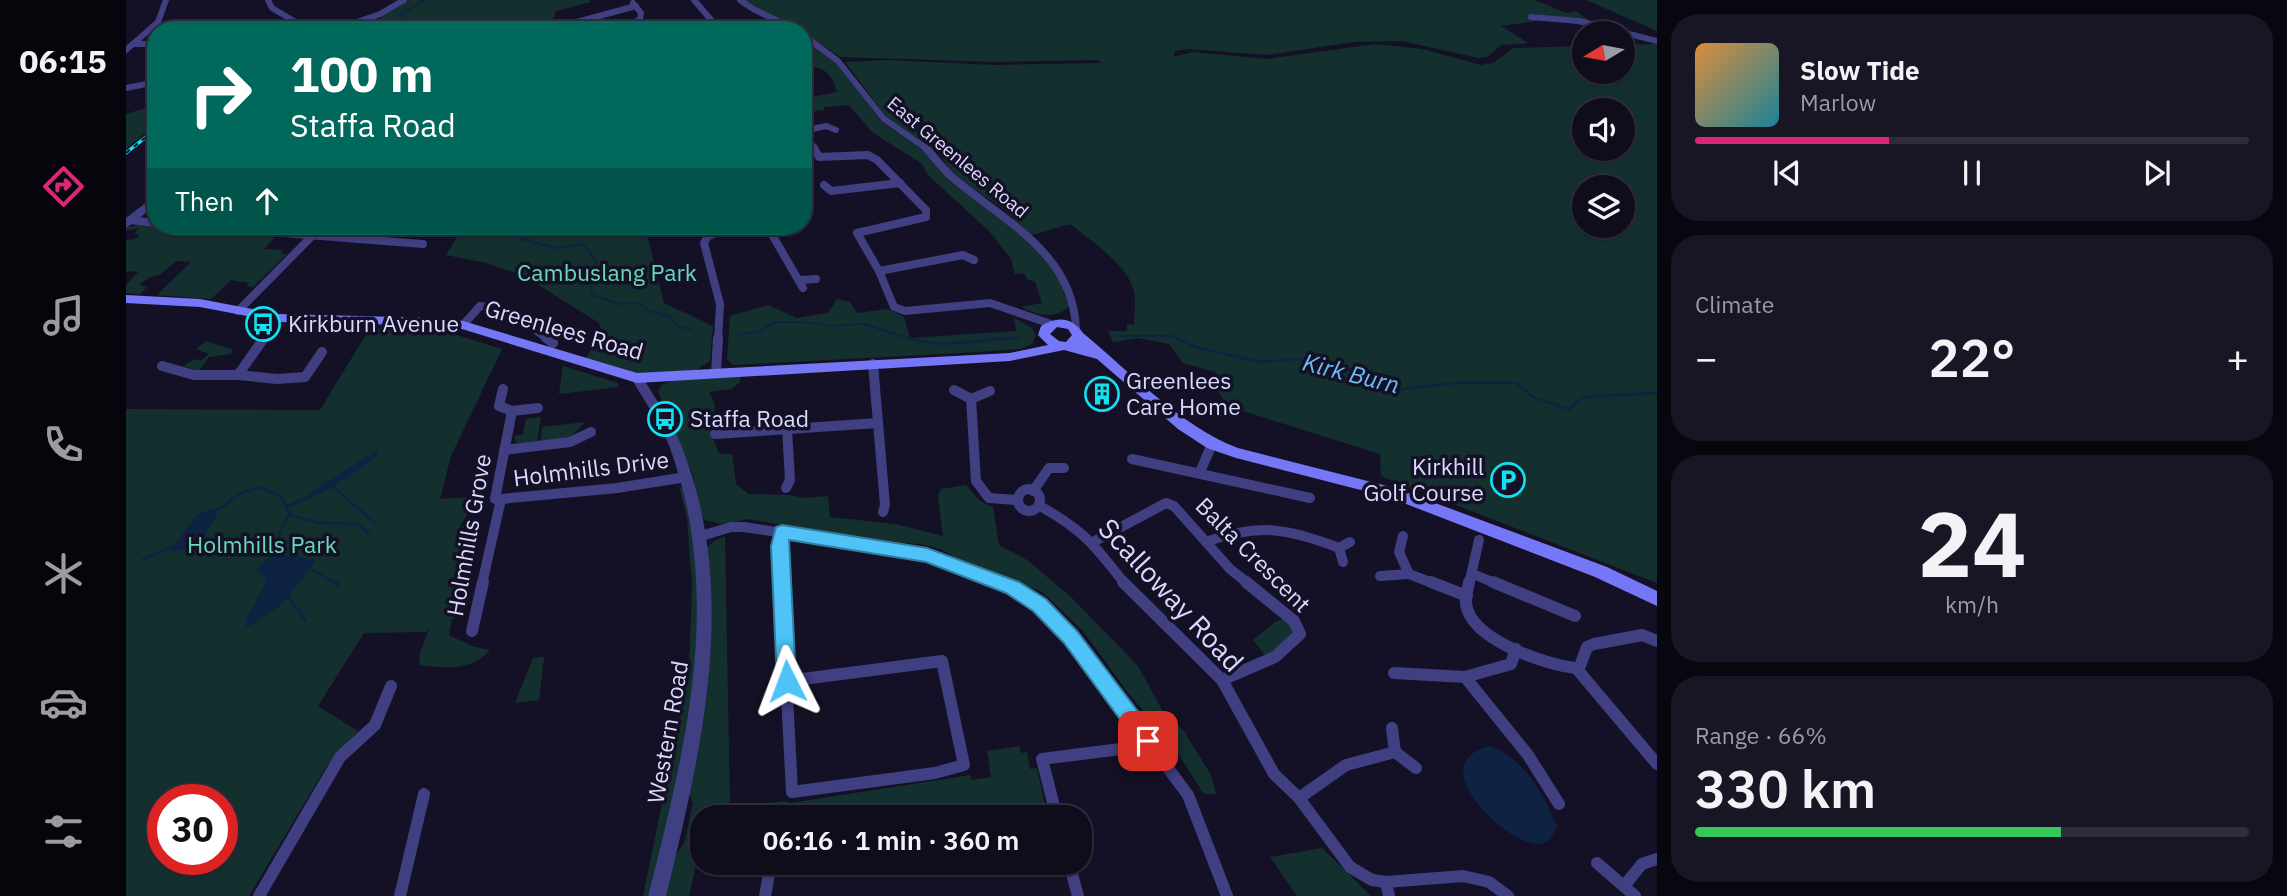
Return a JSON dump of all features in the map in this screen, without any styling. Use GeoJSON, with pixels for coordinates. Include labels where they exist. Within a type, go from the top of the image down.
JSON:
{"type":"FeatureCollection","features":[{"type":"Feature","properties":{"kind":"main road","name":"Greenlees Road"},"geometry":{"type":"LineString","coordinates":[[126,299],[200,303],[278,318],[442,322],[463,325],[637,378],[1010,357],[1032,353],[1072,339]]}},
{"type":"Feature","properties":{"kind":"main road"},"geometry":{"type":"LineString","coordinates":[[1050,329],[1072,339]]}},
{"type":"Feature","properties":{"kind":"main road"},"geometry":{"type":"LineString","coordinates":[[1050,329],[1072,339],[1123,372],[1183,425],[1212,444],[1413,500],[1601,572],[1657,599]]}},
{"type":"Feature","properties":{"kind":"main road"},"geometry":{"type":"LineString","coordinates":[[1032,353],[1050,329]]}},
{"type":"Feature","properties":{"kind":"street"},"geometry":{"type":"LineString","coordinates":[[158,21],[166,7],[166,0]]}},
{"type":"Feature","properties":{"kind":"street"},"geometry":{"type":"LineString","coordinates":[[268,0],[272,8],[294,21]]}},
{"type":"Feature","properties":{"kind":"street"},"geometry":{"type":"LineString","coordinates":[[358,21],[404,0]]}},
{"type":"Feature","properties":{"kind":"street"},"geometry":{"type":"LineString","coordinates":[[630,0],[636,6],[640,19],[637,21]]}},
{"type":"Feature","properties":{"kind":"street"},"geometry":{"type":"LineString","coordinates":[[694,0],[712,21]]}},
{"type":"Feature","properties":{"kind":"street"},"geometry":{"type":"LineString","coordinates":[[740,0],[751,10],[782,21]]}},
{"type":"Feature","properties":{"kind":"street"},"geometry":{"type":"LineString","coordinates":[[576,21],[636,6]]}},
{"type":"Feature","properties":{"kind":"street"},"geometry":{"type":"LineString","coordinates":[[1531,17],[1579,21],[1656,41]]}},
{"type":"Feature","properties":{"kind":"street"},"geometry":{"type":"LineString","coordinates":[[127,49],[147,32]]}},
{"type":"Feature","properties":{"kind":"street","name":"East Greenlees Road"},"geometry":{"type":"LineString","coordinates":[[812,42],[838,61],[884,119],[924,146],[950,175],[1009,219],[1055,264],[1075,305],[1072,339]]}},
{"type":"Feature","properties":{"kind":"street"},"geometry":{"type":"LineString","coordinates":[[135,44],[147,44]]}},
{"type":"Feature","properties":{"kind":"street"},"geometry":{"type":"LineString","coordinates":[[126,88],[147,84]]}},
{"type":"Feature","properties":{"kind":"street"},"geometry":{"type":"LineString","coordinates":[[812,127],[828,123],[836,130]]}},
{"type":"Feature","properties":{"kind":"street"},"geometry":{"type":"LineString","coordinates":[[812,146],[819,158],[870,156],[890,169],[928,214],[922,218],[858,231],[858,238],[879,271],[894,307],[898,310],[990,303],[1050,329],[1073,313]]}},
{"type":"Feature","properties":{"kind":"street"},"geometry":{"type":"LineString","coordinates":[[828,191],[900,183]]}},
{"type":"Feature","properties":{"kind":"street"},"geometry":{"type":"LineString","coordinates":[[128,222],[147,207]]}},
{"type":"Feature","properties":{"kind":"street"},"geometry":{"type":"LineString","coordinates":[[128,222],[147,223]]}},
{"type":"Feature","properties":{"kind":"street"},"geometry":{"type":"LineString","coordinates":[[301,235],[423,244]]}},
{"type":"Feature","properties":{"kind":"street"},"geometry":{"type":"LineString","coordinates":[[776,235],[786,262],[802,284],[816,279]]}},
{"type":"Feature","properties":{"kind":"street"},"geometry":{"type":"LineString","coordinates":[[238,311],[313,236]]}},
{"type":"Feature","properties":{"kind":"street"},"geometry":{"type":"LineString","coordinates":[[708,236],[704,243],[706,261],[720,304],[716,373]]}},
{"type":"Feature","properties":{"kind":"street"},"geometry":{"type":"LineString","coordinates":[[879,271],[964,251],[974,260]]}},
{"type":"Feature","properties":{"kind":"street"},"geometry":{"type":"LineString","coordinates":[[472,297],[480,306]]}},
{"type":"Feature","properties":{"kind":"street"},"geometry":{"type":"LineString","coordinates":[[463,325],[480,306],[493,305],[509,312],[553,343]]}},
{"type":"Feature","properties":{"kind":"street"},"geometry":{"type":"LineString","coordinates":[[238,375],[278,318]]}},
{"type":"Feature","properties":{"kind":"street"},"geometry":{"type":"LineString","coordinates":[[162,366],[194,375],[238,375],[277,379],[305,377],[323,352]]}},
{"type":"Feature","properties":{"kind":"street"},"geometry":{"type":"LineString","coordinates":[[873,364],[885,505],[883,512]]}},
{"type":"Feature","properties":{"kind":"street","name":"Western Road"},"geometry":{"type":"LineString","coordinates":[[637,378],[675,445],[686,477],[701,536],[706,606],[700,706],[657,896]]}},
{"type":"Feature","properties":{"kind":"street"},"geometry":{"type":"LineString","coordinates":[[503,389],[499,406],[512,411],[538,408]]}},
{"type":"Feature","properties":{"kind":"street"},"geometry":{"type":"LineString","coordinates":[[954,390],[971,400]]}},
{"type":"Feature","properties":{"kind":"street"},"geometry":{"type":"LineString","coordinates":[[971,400],[990,391]]}},
{"type":"Feature","properties":{"kind":"street"},"geometry":{"type":"LineString","coordinates":[[971,400],[977,486],[995,500],[1016,500],[1021,492],[1033,491],[1040,496],[1040,506]]}},
{"type":"Feature","properties":{"kind":"street"},"geometry":{"type":"LineString","coordinates":[[505,450],[512,411]]}},
{"type":"Feature","properties":{"kind":"street"},"geometry":{"type":"LineString","coordinates":[[715,434],[726,438],[787,429],[878,423]]}},
{"type":"Feature","properties":{"kind":"street"},"geometry":{"type":"LineString","coordinates":[[786,488],[790,480],[787,429]]}},
{"type":"Feature","properties":{"kind":"street","name":"Holmhills Grove"},"geometry":{"type":"LineString","coordinates":[[472,631],[500,499],[495,499],[505,450],[570,442],[591,432]]}},
{"type":"Feature","properties":{"kind":"street"},"geometry":{"type":"LineString","coordinates":[[1200,472],[1212,444]]}},
{"type":"Feature","properties":{"kind":"street"},"geometry":{"type":"LineString","coordinates":[[1044,457],[1049,468]]}},
{"type":"Feature","properties":{"kind":"street"},"geometry":{"type":"LineString","coordinates":[[1132,459],[1310,498]]}},
{"type":"Feature","properties":{"kind":"street"},"geometry":{"type":"LineString","coordinates":[[1033,491],[1049,468]]}},
{"type":"Feature","properties":{"kind":"street"},"geometry":{"type":"LineString","coordinates":[[1049,468],[1064,468]]}},
{"type":"Feature","properties":{"kind":"street","name":"Holmhills Drive"},"geometry":{"type":"LineString","coordinates":[[500,499],[565,491],[620,489],[686,477]]}},
{"type":"Feature","properties":{"kind":"street","name":"Scalloway Road"},"geometry":{"type":"LineString","coordinates":[[1016,500],[1027,510],[1040,506],[1067,521],[1093,542],[1129,590],[1222,680],[1274,774],[1299,798],[1350,867],[1388,889],[1446,875],[1489,882],[1508,896]]}},
{"type":"Feature","properties":{"kind":"street","name":"Balta Crescent"},"geometry":{"type":"LineString","coordinates":[[1093,542],[1166,503],[1181,513],[1230,569],[1294,621],[1300,634],[1280,656],[1222,680]]}},
{"type":"Feature","properties":{"kind":"street"},"geometry":{"type":"LineString","coordinates":[[701,536],[731,527],[782,532],[927,555],[1013,588],[1040,605],[1070,637],[1188,795],[1225,892]]}},
{"type":"Feature","properties":{"kind":"street"},"geometry":{"type":"LineString","coordinates":[[1206,542],[1235,531],[1270,527],[1288,529],[1339,548],[1350,542]]}},
{"type":"Feature","properties":{"kind":"street"},"geometry":{"type":"LineString","coordinates":[[782,532],[779,546],[792,792],[935,774],[964,765],[942,661],[787,681]]}},
{"type":"Feature","properties":{"kind":"street"},"geometry":{"type":"LineString","coordinates":[[1403,536],[1399,552],[1409,575]]}},
{"type":"Feature","properties":{"kind":"street"},"geometry":{"type":"LineString","coordinates":[[1479,540],[1466,606],[1477,626],[1491,636],[1560,667],[1576,668],[1580,666],[1587,647],[1642,635],[1657,641]]}},
{"type":"Feature","properties":{"kind":"street"},"geometry":{"type":"LineString","coordinates":[[1339,548],[1343,562]]}},
{"type":"Feature","properties":{"kind":"street"},"geometry":{"type":"LineString","coordinates":[[1473,574],[1575,616]]}},
{"type":"Feature","properties":{"kind":"street"},"geometry":{"type":"LineString","coordinates":[[1380,576],[1409,575],[1467,597]]}},
{"type":"Feature","properties":{"kind":"street"},"geometry":{"type":"LineString","coordinates":[[1394,673],[1465,677],[1511,664],[1516,649]]}},
{"type":"Feature","properties":{"kind":"street"},"geometry":{"type":"LineString","coordinates":[[1576,668],[1657,764]]}},
{"type":"Feature","properties":{"kind":"street"},"geometry":{"type":"LineString","coordinates":[[1465,677],[1528,755],[1559,804]]}},
{"type":"Feature","properties":{"kind":"street"},"geometry":{"type":"LineString","coordinates":[[259,896],[340,757],[375,724],[391,686]]}},
{"type":"Feature","properties":{"kind":"street"},"geometry":{"type":"LineString","coordinates":[[1392,728],[1395,752],[1416,768]]}},
{"type":"Feature","properties":{"kind":"street"},"geometry":{"type":"LineString","coordinates":[[1054,805],[1042,759],[1136,747],[1148,741]]}},
{"type":"Feature","properties":{"kind":"street"},"geometry":{"type":"LineString","coordinates":[[1299,798],[1346,765],[1395,752]]}},
{"type":"Feature","properties":{"kind":"street"},"geometry":{"type":"LineString","coordinates":[[400,896],[424,794]]}},
{"type":"Feature","properties":{"kind":"street"},"geometry":{"type":"LineString","coordinates":[[1624,886],[1643,864],[1657,859]]}},
{"type":"Feature","properties":{"kind":"street"},"geometry":{"type":"LineString","coordinates":[[1598,863],[1635,896]]}},
{"type":"Feature","properties":{"kind":"street"},"geometry":{"type":"LineString","coordinates":[[765,896],[769,875]]}},
{"type":"Feature","properties":{"kind":"street"},"geometry":{"type":"LineString","coordinates":[[1072,875],[1078,896]]}},
{"type":"Feature","properties":{"kind":"green space"},"geometry":{"type":"Polygon","coordinates":[[[409,0],[591,2],[556,11],[552,21],[384,21],[379,16],[409,0]]]}},
{"type":"Feature","properties":{"kind":"green space"},"geometry":{"type":"Polygon","coordinates":[[[745,0],[1535,0],[1566,13],[1576,11],[1590,21],[1531,14],[1545,20],[1501,26],[1528,43],[1501,45],[1487,57],[1478,58],[1402,41],[1354,42],[1267,55],[1187,49],[1175,51],[1173,57],[1193,52],[1266,59],[1376,44],[1422,49],[1481,65],[1493,63],[1514,48],[1572,46],[1572,84],[1635,84],[1635,45],[1657,44],[1657,583],[1381,476],[1380,454],[1227,406],[1215,386],[1215,372],[1183,363],[1169,344],[1138,338],[1113,342],[1108,331],[1127,331],[1127,324],[1134,325],[1134,292],[1117,263],[1070,224],[1031,235],[1002,208],[966,183],[949,168],[938,153],[887,118],[845,62],[888,60],[994,65],[1103,63],[1097,60],[997,62],[840,57],[812,38],[812,21],[782,21],[753,9],[745,0]]]}},
{"type":"Feature","properties":{"kind":"green space"},"geometry":{"type":"Polygon","coordinates":[[[1586,0],[1657,0],[1657,31],[1586,0]]]}},
{"type":"Feature","properties":{"kind":"green space"},"geometry":{"type":"Polygon","coordinates":[[[812,45],[837,64],[882,122],[923,150],[941,172],[1001,216],[1043,256],[1064,288],[1063,293],[1071,305],[1053,315],[1034,313],[1021,307],[1042,303],[1035,282],[1027,279],[1024,273],[1015,274],[1011,259],[990,232],[929,176],[921,163],[872,132],[849,105],[824,107],[824,110],[812,112],[812,94],[816,96],[837,92],[829,75],[812,66],[812,45]]]}},
{"type":"Feature","properties":{"kind":"green space"},"geometry":{"type":"Polygon","coordinates":[[[147,108],[147,132],[126,149],[126,114],[147,108]]]}},
{"type":"Feature","properties":{"kind":"green space"},"geometry":{"type":"Polygon","coordinates":[[[147,226],[147,235],[275,237],[264,249],[283,250],[281,253],[287,254],[253,287],[246,286],[249,283],[231,280],[211,299],[157,295],[191,262],[176,261],[161,274],[148,278],[139,285],[147,287],[140,294],[126,293],[126,285],[138,272],[126,273],[126,240],[140,235],[134,234],[139,228],[126,231],[126,227],[147,226]]]}},
{"type":"Feature","properties":{"kind":"green space","name":"Cambuslang Park"},"geometry":{"type":"Polygon","coordinates":[[[458,235],[647,235],[664,303],[713,326],[710,361],[696,370],[640,374],[586,358],[603,333],[599,323],[524,276],[486,263],[446,255],[458,235]]]}},
{"type":"Feature","properties":{"kind":"green space"},"geometry":{"type":"Polygon","coordinates":[[[837,299],[850,302],[857,313],[888,309],[904,317],[910,338],[1016,331],[1014,318],[1032,328],[1036,336],[1032,344],[1021,349],[733,365],[727,359],[730,316],[768,305],[797,318],[828,313],[837,299]]]}},
{"type":"Feature","properties":{"kind":"green space","name":"Holmhills Park"},"geometry":{"type":"Polygon","coordinates":[[[370,328],[437,329],[502,349],[451,456],[440,499],[474,497],[472,507],[459,528],[480,520],[461,616],[452,619],[449,635],[472,646],[490,650],[475,662],[458,667],[420,665],[419,656],[430,626],[426,632],[364,633],[318,706],[358,731],[326,767],[249,896],[126,896],[126,409],[320,410],[370,328]]]}},
{"type":"Feature","properties":{"kind":"green space"},"geometry":{"type":"Polygon","coordinates":[[[206,341],[233,350],[231,354],[209,357],[199,371],[183,366],[196,359],[201,361],[209,354],[196,349],[206,341]]]}},
{"type":"Feature","properties":{"kind":"green space"},"geometry":{"type":"Polygon","coordinates":[[[563,366],[618,383],[618,387],[559,394],[563,366]]]}},
{"type":"Feature","properties":{"kind":"green space"},"geometry":{"type":"Polygon","coordinates":[[[740,377],[740,382],[732,389],[709,392],[715,404],[711,432],[719,454],[732,454],[736,484],[749,494],[805,498],[828,496],[830,517],[895,524],[943,536],[938,496],[941,489],[966,485],[980,501],[993,507],[999,545],[1027,560],[1070,596],[1138,666],[1163,712],[1184,731],[1211,775],[1216,794],[1204,794],[1172,744],[1129,694],[1083,631],[1042,592],[931,546],[885,543],[749,519],[722,524],[705,520],[699,512],[693,475],[658,391],[662,385],[672,380],[740,377]]]}},
{"type":"Feature","properties":{"kind":"green space"},"geometry":{"type":"Polygon","coordinates":[[[541,417],[537,441],[516,443],[514,436],[523,434],[526,419],[541,417]]]}},
{"type":"Feature","properties":{"kind":"green space"},"geometry":{"type":"Polygon","coordinates":[[[586,422],[570,437],[541,441],[542,427],[586,422]]]}},
{"type":"Feature","properties":{"kind":"green space"},"geometry":{"type":"Polygon","coordinates":[[[679,486],[683,489],[699,587],[695,676],[675,787],[648,896],[643,896],[689,672],[692,584],[687,518],[679,486]]]}},
{"type":"Feature","properties":{"kind":"green space"},"geometry":{"type":"Polygon","coordinates":[[[725,536],[730,805],[693,805],[688,790],[704,551],[725,536]]]}},
{"type":"Feature","properties":{"kind":"green space"},"geometry":{"type":"Polygon","coordinates":[[[1287,617],[1297,629],[1268,659],[1253,640],[1275,622],[1287,617]]]}},
{"type":"Feature","properties":{"kind":"green space"},"geometry":{"type":"Polygon","coordinates":[[[544,657],[539,700],[515,703],[533,658],[544,657]]]}},
{"type":"Feature","properties":{"kind":"green space"},"geometry":{"type":"Polygon","coordinates":[[[1019,746],[1021,753],[1027,752],[1030,769],[1037,768],[1045,805],[756,805],[783,801],[790,803],[971,775],[971,780],[991,777],[987,751],[1019,746]]]}},
{"type":"Feature","properties":{"kind":"green space"},"geometry":{"type":"Polygon","coordinates":[[[690,817],[690,875],[694,875],[689,896],[662,896],[670,861],[684,844],[690,817]]]}},
{"type":"Feature","properties":{"kind":"green space"},"geometry":{"type":"Polygon","coordinates":[[[1322,848],[1371,896],[1297,896],[1270,857],[1322,848]]]}},
{"type":"Feature","properties":{"kind":"water"},"geometry":{"type":"Polygon","coordinates":[[[376,451],[379,452],[374,458],[354,473],[329,489],[300,501],[319,486],[376,451]]]}},
{"type":"Feature","properties":{"kind":"water"},"geometry":{"type":"Polygon","coordinates":[[[222,506],[197,548],[170,552],[196,515],[222,506]]]}},
{"type":"Feature","properties":{"kind":"water"},"geometry":{"type":"Polygon","coordinates":[[[274,554],[315,559],[314,564],[281,605],[246,628],[246,619],[265,584],[265,578],[257,571],[258,567],[274,554]]]}},
{"type":"Feature","properties":{"kind":"water"},"geometry":{"type":"Polygon","coordinates":[[[1490,746],[1513,759],[1539,790],[1557,827],[1547,841],[1538,844],[1507,831],[1476,801],[1466,784],[1463,768],[1471,755],[1490,746]]]}},
{"type":"Feature","properties":{"kind":"waterway"},"geometry":{"type":"LineString","coordinates":[[403,21],[401,14],[425,0]]}},
{"type":"Feature","properties":{"kind":"waterway","name":"Kirk Burn"},"geometry":{"type":"LineString","coordinates":[[521,235],[521,239],[556,248],[583,244],[596,261],[590,277],[592,295],[619,304],[637,303],[650,311],[669,316],[677,326],[693,330]]}},
{"type":"Feature","properties":{"kind":"waterway","name":"Kirk Burn"},"geometry":{"type":"LineString","coordinates":[[737,335],[760,331],[774,322],[802,322],[831,326],[864,324],[914,340]]}},
{"type":"Feature","properties":{"kind":"waterway","name":"Kirk Burn"},"geometry":{"type":"LineString","coordinates":[[1120,336],[1172,336],[1181,340]]}},
{"type":"Feature","properties":{"kind":"waterway","name":"Kirk Burn"},"geometry":{"type":"LineString","coordinates":[[908,338],[948,344],[1002,339]]}},
{"type":"Feature","properties":{"kind":"waterway","name":"Kirk Burn"},"geometry":{"type":"LineString","coordinates":[[1002,339],[1014,338]]}},
{"type":"Feature","properties":{"kind":"waterway","name":"Kirk Burn"},"geometry":{"type":"LineString","coordinates":[[1002,339],[1020,338]]}},
{"type":"Feature","properties":{"kind":"waterway","name":"Kirk Burn"},"geometry":{"type":"LineString","coordinates":[[1177,338],[1196,347],[1259,362],[1297,359],[1352,370],[1395,390],[1455,383],[1516,383],[1533,397],[1569,409],[1583,397],[1657,393]]}},
{"type":"Feature","properties":{"kind":"waterway","name":"Kirk Burn"},"geometry":{"type":"LineString","coordinates":[[987,340],[1002,339]]}},
{"type":"Feature","properties":{"kind":"waterway"},"geometry":{"type":"LineString","coordinates":[[332,486],[376,524]]}},
{"type":"Feature","properties":{"kind":"waterway"},"geometry":{"type":"LineString","coordinates":[[223,507],[239,494],[259,487],[281,497],[290,514],[282,526],[274,554]]}},
{"type":"Feature","properties":{"kind":"waterway"},"geometry":{"type":"LineString","coordinates":[[287,506],[300,501]]}},
{"type":"Feature","properties":{"kind":"waterway"},"geometry":{"type":"LineString","coordinates":[[291,515],[319,523],[359,524],[369,534]]}},
{"type":"Feature","properties":{"kind":"waterway"},"geometry":{"type":"LineString","coordinates":[[142,560],[174,546]]}},
{"type":"Feature","properties":{"kind":"waterway"},"geometry":{"type":"LineString","coordinates":[[310,569],[337,584]]}},
{"type":"Feature","properties":{"kind":"waterway"},"geometry":{"type":"LineString","coordinates":[[334,582],[339,585]]}},
{"type":"Feature","properties":{"kind":"waterway"},"geometry":{"type":"LineString","coordinates":[[288,597],[306,621]]}},
{"type":"Feature","properties":{"kind":"railway"},"geometry":{"type":"LineString","coordinates":[[126,153],[147,136]]}},
{"type":"Feature","properties":{"kind":"place","name":"Kirkburn Avenue"},"geometry":{"type":"Point","coordinates":[263,324]}},
{"type":"Feature","properties":{"kind":"place","name":"Greenlees Care Home"},"geometry":{"type":"Point","coordinates":[1102,394]}},
{"type":"Feature","properties":{"kind":"place","name":"Staffa Road"},"geometry":{"type":"Point","coordinates":[665,419]}},
{"type":"Feature","properties":{"kind":"place","name":"Kirkhill Golf Course"},"geometry":{"type":"Point","coordinates":[1508,480]}},
{"type":"Feature","properties":{"kind":"route"},"geometry":{"type":"LineString","coordinates":[[787,681],[779,546],[782,532],[927,555],[1013,588],[1040,605],[1070,637],[1148,741]]}}]}
